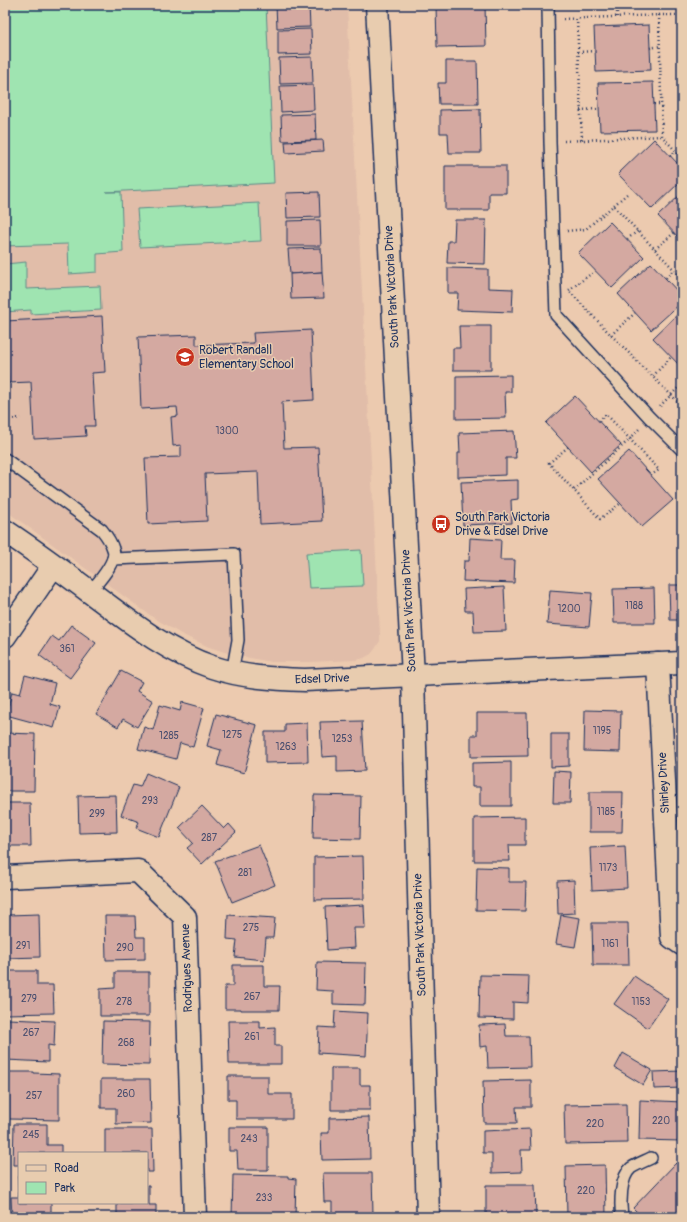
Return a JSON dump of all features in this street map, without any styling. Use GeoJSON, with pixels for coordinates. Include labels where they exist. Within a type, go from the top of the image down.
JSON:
{"type":"FeatureCollection","features":[{"type":"Feature","properties":{"kind":"street","name":"South Park Victoria Drive"},"geometry":{"type":"LineString","coordinates":[[377,5],[412,676],[428,1217]]}},
{"type":"Feature","properties":{"kind":"street","name":"Edsel Drive"},"geometry":{"type":"LineString","coordinates":[[5,531],[152,638],[185,656],[232,673],[270,679],[305,680],[682,663]]}},
{"type":"Feature","properties":{"kind":"street"},"geometry":{"type":"LineString","coordinates":[[5,636],[54,566]]}},
{"type":"Feature","properties":{"kind":"street","name":"Shirley Drive"},"geometry":{"type":"LineString","coordinates":[[658,664],[672,937],[682,944]]}},
{"type":"Feature","properties":{"kind":"street","name":"Rodrigues Avenue"},"geometry":{"type":"LineString","coordinates":[[5,877],[138,871],[185,917],[195,1217]]}},
{"type":"Feature","properties":{"kind":"lane"},"geometry":{"type":"LineString","coordinates":[[548,5],[550,142],[556,315],[649,417],[682,450]]}},
{"type":"Feature","properties":{"kind":"lane"},"geometry":{"type":"LineString","coordinates":[[5,459],[102,530],[114,550],[114,559],[90,592]]}},
{"type":"Feature","properties":{"kind":"lane"},"geometry":{"type":"LineString","coordinates":[[114,559],[234,554],[238,640],[232,673]]}},
{"type":"Feature","properties":{"kind":"lane"},"geometry":{"type":"LineString","coordinates":[[622,1217],[622,1184],[630,1169],[652,1158]]}},
{"type":"Feature","properties":{"kind":"path"},"geometry":{"type":"LineString","coordinates":[[617,5],[617,17]]}},
{"type":"Feature","properties":{"kind":"path"},"geometry":{"type":"LineString","coordinates":[[548,19],[682,15]]}},
{"type":"Feature","properties":{"kind":"path"},"geometry":{"type":"LineString","coordinates":[[659,16],[662,136],[682,158]]}},
{"type":"Feature","properties":{"kind":"path"},"geometry":{"type":"LineString","coordinates":[[577,19],[582,140]]}},
{"type":"Feature","properties":{"kind":"path"},"geometry":{"type":"LineString","coordinates":[[650,48],[660,46]]}},
{"type":"Feature","properties":{"kind":"path"},"geometry":{"type":"LineString","coordinates":[[578,52],[595,51]]}},
{"type":"Feature","properties":{"kind":"path"},"geometry":{"type":"LineString","coordinates":[[654,104],[661,104]]}},
{"type":"Feature","properties":{"kind":"path"},"geometry":{"type":"LineString","coordinates":[[580,110],[599,109]]}},
{"type":"Feature","properties":{"kind":"path"},"geometry":{"type":"LineString","coordinates":[[550,142],[662,136]]}},
{"type":"Feature","properties":{"kind":"path"},"geometry":{"type":"LineString","coordinates":[[670,156],[676,151]]}},
{"type":"Feature","properties":{"kind":"path"},"geometry":{"type":"LineString","coordinates":[[554,232],[586,229],[627,194]]}},
{"type":"Feature","properties":{"kind":"path"},"geometry":{"type":"LineString","coordinates":[[614,206],[682,278]]}},
{"type":"Feature","properties":{"kind":"path"},"geometry":{"type":"LineString","coordinates":[[627,240],[638,230]]}},
{"type":"Feature","properties":{"kind":"path"},"geometry":{"type":"LineString","coordinates":[[655,249],[674,233]]}},
{"type":"Feature","properties":{"kind":"path"},"geometry":{"type":"LineString","coordinates":[[666,278],[674,269]]}},
{"type":"Feature","properties":{"kind":"path"},"geometry":{"type":"LineString","coordinates":[[595,271],[569,290],[682,406]]}},
{"type":"Feature","properties":{"kind":"path"},"geometry":{"type":"LineString","coordinates":[[612,335],[635,313]]}},
{"type":"Feature","properties":{"kind":"path"},"geometry":{"type":"LineString","coordinates":[[653,376],[671,357]]}},
{"type":"Feature","properties":{"kind":"path"},"geometry":{"type":"LineString","coordinates":[[574,490],[630,439],[649,417],[682,384]]}},
{"type":"Feature","properties":{"kind":"path"},"geometry":{"type":"LineString","coordinates":[[599,421],[606,414],[659,470],[650,476]]}},
{"type":"Feature","properties":{"kind":"path"},"geometry":{"type":"LineString","coordinates":[[5,419],[21,418]]}},
{"type":"Feature","properties":{"kind":"path"},"geometry":{"type":"LineString","coordinates":[[568,447],[549,463],[600,519],[621,503]]}},
{"type":"Feature","properties":{"kind":"shaded area","name":"Robert Randall Elementary School"},"geometry":{"type":"Polygon","coordinates":[[[5,5],[347,5],[380,634],[380,641],[375,649],[371,654],[364,658],[357,660],[271,662],[234,655],[209,647],[181,634],[154,618],[5,510],[5,5]]]}},
{"type":"Feature","properties":{"kind":"green space"},"geometry":{"type":"Polygon","coordinates":[[[5,5],[266,5],[274,183],[106,192],[121,192],[123,252],[97,254],[97,272],[69,274],[68,244],[5,246],[5,5]]]}},
{"type":"Feature","properties":{"kind":"green space"},"geometry":{"type":"Polygon","coordinates":[[[259,203],[261,241],[140,247],[137,209],[259,203]]]}},
{"type":"Feature","properties":{"kind":"green space"},"geometry":{"type":"Polygon","coordinates":[[[26,262],[26,289],[100,286],[101,310],[31,314],[31,310],[5,312],[5,264],[26,262]]]}},
{"type":"Feature","properties":{"kind":"green space"},"geometry":{"type":"Polygon","coordinates":[[[361,550],[363,586],[309,588],[306,553],[361,550]]]}},
{"type":"Feature","properties":{"kind":"building"},"geometry":{"type":"Polygon","coordinates":[[[276,5],[309,5],[310,27],[277,28],[276,5]]]}},
{"type":"Feature","properties":{"kind":"building"},"geometry":{"type":"Polygon","coordinates":[[[436,5],[485,5],[486,46],[437,47],[436,5]]]}},
{"type":"Feature","properties":{"kind":"building"},"geometry":{"type":"Polygon","coordinates":[[[649,25],[651,70],[596,72],[594,27],[649,25]]]}},
{"type":"Feature","properties":{"kind":"building"},"geometry":{"type":"Polygon","coordinates":[[[311,29],[312,54],[278,55],[278,30],[311,29]]]}},
{"type":"Feature","properties":{"kind":"building"},"geometry":{"type":"Polygon","coordinates":[[[312,57],[313,83],[280,84],[279,58],[312,57]]]}},
{"type":"Feature","properties":{"kind":"building"},"geometry":{"type":"Polygon","coordinates":[[[446,61],[477,61],[478,104],[439,104],[438,83],[446,83],[446,61]]]}},
{"type":"Feature","properties":{"kind":"building"},"geometry":{"type":"Polygon","coordinates":[[[653,82],[655,130],[600,131],[598,83],[653,82]]]}},
{"type":"Feature","properties":{"kind":"building"},"geometry":{"type":"Polygon","coordinates":[[[313,85],[314,110],[281,112],[280,86],[313,85]]]}},
{"type":"Feature","properties":{"kind":"building"},"geometry":{"type":"Polygon","coordinates":[[[480,109],[481,153],[449,153],[448,133],[440,133],[440,110],[480,109]]]}},
{"type":"Feature","properties":{"kind":"building"},"geometry":{"type":"Polygon","coordinates":[[[315,114],[316,140],[282,141],[281,115],[315,114]]]}},
{"type":"Feature","properties":{"kind":"building"},"geometry":{"type":"Polygon","coordinates":[[[654,139],[682,168],[682,180],[652,209],[618,174],[654,139]]]}},
{"type":"Feature","properties":{"kind":"building"},"geometry":{"type":"Polygon","coordinates":[[[323,140],[324,151],[286,153],[285,142],[323,140]]]}},
{"type":"Feature","properties":{"kind":"building"},"geometry":{"type":"Polygon","coordinates":[[[445,166],[506,166],[506,193],[489,193],[489,210],[445,210],[445,166]]]}},
{"type":"Feature","properties":{"kind":"building"},"geometry":{"type":"Polygon","coordinates":[[[319,192],[320,217],[287,218],[286,193],[319,192]]]}},
{"type":"Feature","properties":{"kind":"building"},"geometry":{"type":"Polygon","coordinates":[[[682,193],[682,241],[658,216],[682,193]]]}},
{"type":"Feature","properties":{"kind":"building"},"geometry":{"type":"Polygon","coordinates":[[[320,220],[321,246],[287,246],[287,221],[320,220]]]}},
{"type":"Feature","properties":{"kind":"building"},"geometry":{"type":"Polygon","coordinates":[[[455,220],[486,220],[485,264],[447,263],[448,241],[454,241],[455,220]]]}},
{"type":"Feature","properties":{"kind":"building"},"geometry":{"type":"Polygon","coordinates":[[[610,222],[644,257],[612,288],[578,253],[610,222]]]}},
{"type":"Feature","properties":{"kind":"building"},"geometry":{"type":"Polygon","coordinates":[[[321,248],[322,272],[290,274],[288,249],[321,248]]]}},
{"type":"Feature","properties":{"kind":"building"},"geometry":{"type":"Polygon","coordinates":[[[651,263],[682,296],[682,302],[651,330],[618,294],[651,263]]]}},
{"type":"Feature","properties":{"kind":"building"},"geometry":{"type":"Polygon","coordinates":[[[448,268],[488,269],[488,288],[513,289],[512,312],[457,310],[458,293],[448,293],[448,268]]]}},
{"type":"Feature","properties":{"kind":"building"},"geometry":{"type":"Polygon","coordinates":[[[322,272],[324,298],[291,299],[290,274],[322,272]]]}},
{"type":"Feature","properties":{"kind":"building"},"geometry":{"type":"Polygon","coordinates":[[[682,310],[682,368],[653,338],[682,310]]]}},
{"type":"Feature","properties":{"kind":"building"},"geometry":{"type":"Polygon","coordinates":[[[102,316],[105,372],[92,373],[95,426],[85,426],[86,436],[34,439],[31,382],[8,383],[5,321],[102,316]]]}},
{"type":"Feature","properties":{"kind":"building"},"geometry":{"type":"Polygon","coordinates":[[[459,326],[491,326],[491,370],[453,370],[453,348],[460,348],[459,326]]]}},
{"type":"Feature","properties":{"kind":"building"},"geometry":{"type":"Polygon","coordinates":[[[311,330],[314,400],[282,402],[284,448],[318,447],[322,521],[260,524],[258,472],[205,474],[207,521],[148,524],[145,458],[181,457],[181,445],[173,446],[171,417],[178,416],[177,407],[141,409],[138,337],[196,335],[196,345],[254,343],[253,333],[311,330]]]}},
{"type":"Feature","properties":{"kind":"building"},"geometry":{"type":"Polygon","coordinates":[[[511,375],[511,392],[505,392],[506,418],[456,419],[456,376],[511,375]]]}},
{"type":"Feature","properties":{"kind":"building"},"geometry":{"type":"Polygon","coordinates":[[[575,396],[621,445],[591,472],[546,423],[575,396]]]}},
{"type":"Feature","properties":{"kind":"building"},"geometry":{"type":"Polygon","coordinates":[[[514,431],[516,458],[506,458],[506,475],[458,477],[458,453],[460,453],[459,433],[514,431]]]}},
{"type":"Feature","properties":{"kind":"building"},"geometry":{"type":"Polygon","coordinates":[[[629,451],[673,500],[642,527],[598,479],[629,451]]]}},
{"type":"Feature","properties":{"kind":"building"},"geometry":{"type":"Polygon","coordinates":[[[518,480],[518,499],[511,500],[512,523],[463,525],[461,482],[518,480]]]}},
{"type":"Feature","properties":{"kind":"building"},"geometry":{"type":"Polygon","coordinates":[[[470,538],[501,540],[500,560],[515,560],[514,583],[463,581],[464,561],[469,561],[470,538]]]}},
{"type":"Feature","properties":{"kind":"building"},"geometry":{"type":"Polygon","coordinates":[[[669,585],[682,585],[682,620],[670,620],[669,585]]]}},
{"type":"Feature","properties":{"kind":"building"},"geometry":{"type":"Polygon","coordinates":[[[504,587],[506,631],[474,632],[473,611],[465,611],[464,589],[504,587]]]}},
{"type":"Feature","properties":{"kind":"building"},"geometry":{"type":"Polygon","coordinates":[[[654,588],[655,623],[614,623],[613,589],[654,588]]]}},
{"type":"Feature","properties":{"kind":"building"},"geometry":{"type":"Polygon","coordinates":[[[550,590],[592,593],[589,627],[547,624],[550,590]]]}},
{"type":"Feature","properties":{"kind":"building"},"geometry":{"type":"Polygon","coordinates":[[[71,625],[96,643],[70,678],[39,655],[52,636],[59,641],[71,625]]]}},
{"type":"Feature","properties":{"kind":"building"},"geometry":{"type":"Polygon","coordinates":[[[121,671],[142,682],[137,691],[153,701],[137,727],[123,719],[118,727],[96,714],[121,671]]]}},
{"type":"Feature","properties":{"kind":"building"},"geometry":{"type":"Polygon","coordinates":[[[25,675],[55,683],[50,704],[60,707],[54,728],[6,715],[12,692],[20,694],[25,675]]]}},
{"type":"Feature","properties":{"kind":"building"},"geometry":{"type":"Polygon","coordinates":[[[182,702],[204,708],[193,747],[180,743],[176,759],[138,749],[144,727],[153,730],[160,705],[180,711],[182,702]]]}},
{"type":"Feature","properties":{"kind":"building"},"geometry":{"type":"Polygon","coordinates":[[[585,710],[621,711],[620,752],[584,751],[585,710]]]}},
{"type":"Feature","properties":{"kind":"building"},"geometry":{"type":"Polygon","coordinates":[[[477,713],[527,713],[528,756],[471,757],[471,735],[477,735],[477,713]]]}},
{"type":"Feature","properties":{"kind":"building"},"geometry":{"type":"Polygon","coordinates":[[[216,714],[257,725],[244,773],[217,765],[221,750],[207,746],[216,714]]]}},
{"type":"Feature","properties":{"kind":"building"},"geometry":{"type":"Polygon","coordinates":[[[362,721],[365,771],[337,772],[337,756],[322,757],[320,722],[362,721]]]}},
{"type":"Feature","properties":{"kind":"building"},"geometry":{"type":"Polygon","coordinates":[[[307,723],[308,762],[265,763],[265,732],[285,732],[285,724],[307,723]]]}},
{"type":"Feature","properties":{"kind":"building"},"geometry":{"type":"Polygon","coordinates":[[[5,733],[35,734],[34,791],[5,791],[5,733]]]}},
{"type":"Feature","properties":{"kind":"building"},"geometry":{"type":"Polygon","coordinates":[[[551,734],[569,734],[569,766],[551,767],[551,734]]]}},
{"type":"Feature","properties":{"kind":"building"},"geometry":{"type":"Polygon","coordinates":[[[511,762],[511,806],[480,806],[480,787],[472,787],[472,763],[511,762]]]}},
{"type":"Feature","properties":{"kind":"building"},"geometry":{"type":"Polygon","coordinates":[[[554,771],[571,772],[570,803],[553,803],[554,771]]]}},
{"type":"Feature","properties":{"kind":"building"},"geometry":{"type":"Polygon","coordinates":[[[146,773],[179,787],[159,837],[136,828],[139,822],[121,815],[133,785],[140,787],[146,773]]]}},
{"type":"Feature","properties":{"kind":"building"},"geometry":{"type":"Polygon","coordinates":[[[589,792],[623,792],[622,832],[589,832],[589,792]]]}},
{"type":"Feature","properties":{"kind":"building"},"geometry":{"type":"Polygon","coordinates":[[[116,795],[117,832],[79,833],[78,796],[116,795]]]}},
{"type":"Feature","properties":{"kind":"building"},"geometry":{"type":"Polygon","coordinates":[[[314,795],[361,796],[360,839],[313,838],[314,795]]]}},
{"type":"Feature","properties":{"kind":"building"},"geometry":{"type":"Polygon","coordinates":[[[5,803],[30,803],[31,846],[5,846],[5,803]]]}},
{"type":"Feature","properties":{"kind":"building"},"geometry":{"type":"Polygon","coordinates":[[[202,806],[224,829],[229,824],[236,832],[202,864],[187,848],[193,843],[179,828],[202,806]]]}},
{"type":"Feature","properties":{"kind":"building"},"geometry":{"type":"Polygon","coordinates":[[[525,817],[525,845],[509,845],[510,861],[474,861],[474,818],[525,817]]]}},
{"type":"Feature","properties":{"kind":"building"},"geometry":{"type":"Polygon","coordinates":[[[259,845],[275,885],[232,902],[215,861],[259,845]]]}},
{"type":"Feature","properties":{"kind":"building"},"geometry":{"type":"Polygon","coordinates":[[[625,846],[627,888],[592,890],[590,848],[625,846]]]}},
{"type":"Feature","properties":{"kind":"building"},"geometry":{"type":"Polygon","coordinates":[[[363,856],[364,899],[314,900],[314,857],[363,856]]]}},
{"type":"Feature","properties":{"kind":"building"},"geometry":{"type":"Polygon","coordinates":[[[477,867],[509,868],[509,882],[526,882],[525,911],[476,910],[477,867]]]}},
{"type":"Feature","properties":{"kind":"building"},"geometry":{"type":"Polygon","coordinates":[[[574,880],[575,913],[558,914],[557,881],[574,880]]]}},
{"type":"Feature","properties":{"kind":"building"},"geometry":{"type":"Polygon","coordinates":[[[364,905],[365,928],[354,928],[355,948],[327,950],[325,907],[364,905]]]}},
{"type":"Feature","properties":{"kind":"building"},"geometry":{"type":"Polygon","coordinates":[[[39,914],[40,957],[5,958],[5,934],[8,935],[8,915],[39,914]]]}},
{"type":"Feature","properties":{"kind":"building"},"geometry":{"type":"Polygon","coordinates":[[[228,915],[275,918],[273,938],[266,938],[264,960],[235,957],[237,940],[227,939],[228,915]]]}},
{"type":"Feature","properties":{"kind":"building"},"geometry":{"type":"Polygon","coordinates":[[[561,915],[580,918],[575,947],[556,944],[561,915]]]}},
{"type":"Feature","properties":{"kind":"building"},"geometry":{"type":"Polygon","coordinates":[[[105,916],[135,916],[136,937],[145,937],[145,959],[106,960],[105,916]]]}},
{"type":"Feature","properties":{"kind":"building"},"geometry":{"type":"Polygon","coordinates":[[[592,923],[628,923],[629,965],[593,965],[592,923]]]}},
{"type":"Feature","properties":{"kind":"building"},"geometry":{"type":"Polygon","coordinates":[[[317,962],[366,963],[365,1005],[333,1004],[333,991],[316,990],[317,962]]]}},
{"type":"Feature","properties":{"kind":"building"},"geometry":{"type":"Polygon","coordinates":[[[233,965],[264,965],[264,986],[280,986],[279,1010],[225,1009],[225,986],[233,986],[233,965]]]}},
{"type":"Feature","properties":{"kind":"building"},"geometry":{"type":"Polygon","coordinates":[[[5,971],[37,971],[37,985],[53,985],[54,1013],[5,1014],[5,971]]]}},
{"type":"Feature","properties":{"kind":"building"},"geometry":{"type":"Polygon","coordinates":[[[115,972],[149,972],[149,1016],[100,1016],[100,989],[115,988],[115,972]]]}},
{"type":"Feature","properties":{"kind":"building"},"geometry":{"type":"Polygon","coordinates":[[[480,975],[529,976],[528,1003],[513,1002],[513,1019],[479,1018],[480,975]]]}},
{"type":"Feature","properties":{"kind":"building"},"geometry":{"type":"Polygon","coordinates":[[[634,976],[668,999],[648,1028],[614,1004],[634,976]]]}},
{"type":"Feature","properties":{"kind":"building"},"geometry":{"type":"Polygon","coordinates":[[[335,1011],[368,1013],[366,1056],[318,1053],[319,1027],[334,1028],[335,1011]]]}},
{"type":"Feature","properties":{"kind":"building"},"geometry":{"type":"Polygon","coordinates":[[[8,1019],[55,1021],[54,1046],[48,1045],[48,1062],[6,1060],[8,1019]]]}},
{"type":"Feature","properties":{"kind":"building"},"geometry":{"type":"Polygon","coordinates":[[[103,1021],[150,1022],[149,1065],[102,1064],[103,1021]]]}},
{"type":"Feature","properties":{"kind":"building"},"geometry":{"type":"Polygon","coordinates":[[[228,1021],[260,1021],[260,1028],[275,1027],[275,1046],[281,1046],[281,1064],[229,1064],[228,1021]]]}},
{"type":"Feature","properties":{"kind":"building"},"geometry":{"type":"Polygon","coordinates":[[[505,1024],[506,1036],[529,1036],[530,1067],[488,1068],[487,1046],[480,1047],[479,1025],[505,1024]]]}},
{"type":"Feature","properties":{"kind":"building"},"geometry":{"type":"Polygon","coordinates":[[[623,1053],[652,1070],[643,1085],[615,1068],[623,1053]]]}},
{"type":"Feature","properties":{"kind":"building"},"geometry":{"type":"Polygon","coordinates":[[[331,1068],[360,1068],[360,1085],[370,1085],[370,1110],[331,1110],[331,1068]]]}},
{"type":"Feature","properties":{"kind":"building"},"geometry":{"type":"Polygon","coordinates":[[[682,1071],[682,1088],[654,1089],[653,1072],[682,1071]]]}},
{"type":"Feature","properties":{"kind":"building"},"geometry":{"type":"Polygon","coordinates":[[[9,1072],[59,1074],[59,1120],[9,1119],[9,1072]]]}},
{"type":"Feature","properties":{"kind":"building"},"geometry":{"type":"Polygon","coordinates":[[[228,1076],[268,1076],[268,1094],[292,1094],[292,1119],[236,1119],[236,1100],[228,1100],[228,1076]]]}},
{"type":"Feature","properties":{"kind":"building"},"geometry":{"type":"Polygon","coordinates":[[[101,1079],[150,1079],[151,1123],[116,1124],[116,1108],[101,1108],[101,1079]]]}},
{"type":"Feature","properties":{"kind":"building"},"geometry":{"type":"Polygon","coordinates":[[[531,1080],[531,1107],[516,1107],[517,1123],[484,1123],[483,1081],[531,1080]]]}},
{"type":"Feature","properties":{"kind":"building"},"geometry":{"type":"Polygon","coordinates":[[[640,1100],[682,1102],[682,1141],[639,1140],[640,1100]]]}},
{"type":"Feature","properties":{"kind":"building"},"geometry":{"type":"Polygon","coordinates":[[[626,1104],[627,1143],[565,1144],[564,1105],[626,1104]]]}},
{"type":"Feature","properties":{"kind":"building"},"geometry":{"type":"Polygon","coordinates":[[[369,1117],[370,1159],[322,1160],[321,1133],[329,1133],[329,1118],[369,1117]]]}},
{"type":"Feature","properties":{"kind":"building"},"geometry":{"type":"Polygon","coordinates":[[[14,1124],[47,1124],[47,1145],[61,1145],[61,1152],[18,1152],[18,1165],[13,1165],[14,1124]]]}},
{"type":"Feature","properties":{"kind":"building"},"geometry":{"type":"Polygon","coordinates":[[[229,1127],[268,1127],[268,1170],[238,1170],[237,1151],[229,1151],[229,1127]]]}},
{"type":"Feature","properties":{"kind":"building"},"geometry":{"type":"Polygon","coordinates":[[[105,1129],[152,1129],[153,1172],[148,1172],[148,1152],[105,1152],[105,1129]]]}},
{"type":"Feature","properties":{"kind":"building"},"geometry":{"type":"Polygon","coordinates":[[[530,1129],[531,1150],[521,1150],[522,1172],[492,1173],[492,1153],[483,1153],[483,1131],[530,1129]]]}},
{"type":"Feature","properties":{"kind":"building"},"geometry":{"type":"Polygon","coordinates":[[[676,1163],[682,1169],[682,1209],[674,1217],[642,1217],[633,1208],[676,1163]]]}},
{"type":"Feature","properties":{"kind":"building"},"geometry":{"type":"Polygon","coordinates":[[[605,1165],[606,1217],[567,1217],[566,1166],[605,1165]]]}},
{"type":"Feature","properties":{"kind":"building"},"geometry":{"type":"Polygon","coordinates":[[[323,1173],[372,1173],[373,1215],[332,1216],[332,1202],[324,1202],[323,1173]]]}},
{"type":"Feature","properties":{"kind":"building"},"geometry":{"type":"Polygon","coordinates":[[[233,1175],[288,1176],[288,1178],[296,1179],[295,1217],[232,1217],[233,1175]]]}},
{"type":"Feature","properties":{"kind":"building"},"geometry":{"type":"Polygon","coordinates":[[[149,1185],[149,1205],[156,1205],[156,1217],[117,1217],[117,1204],[148,1204],[149,1185]]]}},
{"type":"Feature","properties":{"kind":"building"},"geometry":{"type":"Polygon","coordinates":[[[486,1185],[535,1185],[536,1217],[486,1217],[486,1185]]]}},
{"type":"Feature","properties":{"kind":"building"},"geometry":{"type":"Polygon","coordinates":[[[11,1197],[18,1197],[18,1204],[51,1204],[51,1217],[12,1217],[11,1197]]]}},
{"type":"Feature","properties":{"kind":"place","name":"Robert Randall Elementary School"},"geometry":{"type":"Point","coordinates":[185,357]}},
{"type":"Feature","properties":{"kind":"place","name":"South Park Victoria Drive & Edsel Drive"},"geometry":{"type":"Point","coordinates":[441,524]}}]}
